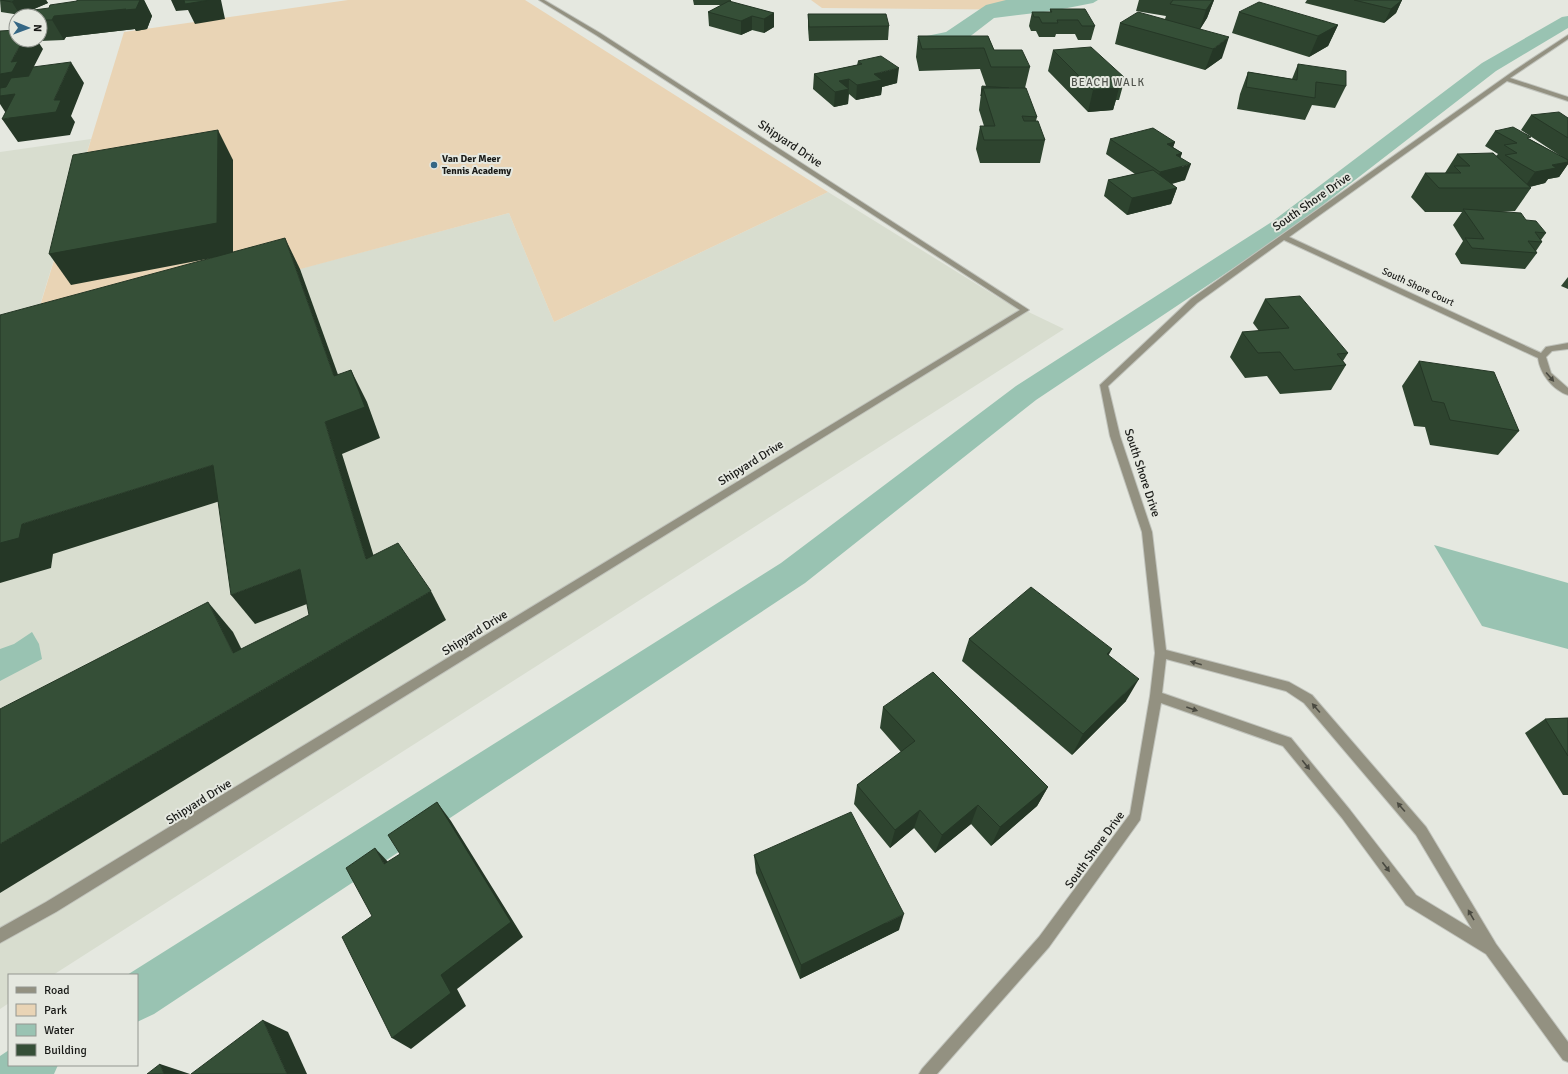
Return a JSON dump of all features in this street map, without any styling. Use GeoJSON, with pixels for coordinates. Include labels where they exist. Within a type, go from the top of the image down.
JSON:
{"type":"FeatureCollection","features":[{"type":"Feature","properties":{"kind":"street"},"geometry":{"type":"LineString","coordinates":[[543,1],[554,0]]}},
{"type":"Feature","properties":{"kind":"street","name":"Shipyard Drive"},"geometry":{"type":"LineString","coordinates":[[0,936],[64,899],[1024,310],[598,34],[543,1]]}},
{"type":"Feature","properties":{"kind":"street","name":"South Shore Drive"},"geometry":{"type":"LineString","coordinates":[[927,1074],[1044,942],[1136,816],[1156,696],[1160,653],[1147,532],[1115,436],[1104,385],[1194,301],[1506,79],[1568,37]]}},
{"type":"Feature","properties":{"kind":"street"},"geometry":{"type":"LineString","coordinates":[[1506,79],[1568,99]]}},
{"type":"Feature","properties":{"kind":"street","name":"South Shore Court"},"geometry":{"type":"LineString","coordinates":[[1284,237],[1542,357]]}},
{"type":"Feature","properties":{"kind":"street"},"geometry":{"type":"LineString","coordinates":[[1568,346],[1549,349],[1542,357],[1542,368],[1551,380],[1568,392]]}},
{"type":"Feature","properties":{"kind":"street"},"geometry":{"type":"LineString","coordinates":[[1160,653],[1289,687],[1308,699],[1422,831],[1491,949],[1568,1055]]}},
{"type":"Feature","properties":{"kind":"street"},"geometry":{"type":"LineString","coordinates":[[1156,696],[1287,742],[1346,814],[1411,900],[1491,949]]}},
{"type":"Feature","properties":{"kind":"shaded area"},"geometry":{"type":"Polygon","coordinates":[[[91,139],[29,341],[509,213],[554,322],[828,192],[999,298],[1064,329],[55,974],[8,974],[8,1004],[0,1009],[0,152],[91,139]]]}},
{"type":"Feature","properties":{"kind":"green space","name":"Van Der Meer Tennis Academy"},"geometry":{"type":"Polygon","coordinates":[[[348,0],[525,0],[828,192],[554,322],[509,213],[29,342],[124,32],[348,0]]]}},
{"type":"Feature","properties":{"kind":"green space"},"geometry":{"type":"Polygon","coordinates":[[[811,0],[1058,0],[1032,10],[822,8],[811,0]]]}},
{"type":"Feature","properties":{"kind":"water"},"geometry":{"type":"Polygon","coordinates":[[[1006,0],[1098,0],[1093,3],[1052,11],[994,18],[968,38],[921,44],[917,38],[946,32],[986,5],[1006,0]]]}},
{"type":"Feature","properties":{"kind":"water"},"geometry":{"type":"Polygon","coordinates":[[[1434,545],[1568,583],[1568,649],[1482,626],[1434,545]]]}},
{"type":"Feature","properties":{"kind":"water"},"geometry":{"type":"Polygon","coordinates":[[[32,632],[39,644],[42,659],[0,681],[0,649],[14,644],[32,632]]]}},
{"type":"Feature","properties":{"kind":"building"},"geometry":{"type":"Polygon","coordinates":[[[1,0],[15,0],[12,2],[1,0]]]}},
{"type":"Feature","properties":{"kind":"building"},"geometry":{"type":"Polygon","coordinates":[[[140,0],[136,9],[54,16],[52,20],[48,20],[48,8],[50,5],[77,1],[140,0]]]}},
{"type":"Feature","properties":{"kind":"building"},"geometry":{"type":"Polygon","coordinates":[[[184,0],[210,0],[185,4],[184,0]]]}},
{"type":"Feature","properties":{"kind":"building"},"geometry":{"type":"Polygon","coordinates":[[[1173,0],[1213,0],[1206,10],[1170,4],[1173,0]]]}},
{"type":"Feature","properties":{"kind":"building"},"geometry":{"type":"Polygon","coordinates":[[[1354,0],[1402,0],[1391,9],[1354,0]]]}},
{"type":"Feature","properties":{"kind":"building"},"geometry":{"type":"Polygon","coordinates":[[[729,1],[774,13],[764,19],[752,16],[741,21],[708,12],[729,1]]]}},
{"type":"Feature","properties":{"kind":"building"},"geometry":{"type":"Polygon","coordinates":[[[1259,2],[1338,25],[1318,36],[1239,12],[1259,2]]]}},
{"type":"Feature","properties":{"kind":"building"},"geometry":{"type":"Polygon","coordinates":[[[1050,9],[1085,9],[1095,26],[1082,26],[1078,20],[1057,20],[1058,23],[1042,23],[1039,17],[1034,17],[1032,12],[1052,12],[1050,9]]]}},
{"type":"Feature","properties":{"kind":"building"},"geometry":{"type":"Polygon","coordinates":[[[1138,12],[1229,37],[1213,49],[1120,23],[1138,12]]]}},
{"type":"Feature","properties":{"kind":"building"},"geometry":{"type":"Polygon","coordinates":[[[808,14],[886,14],[889,26],[809,27],[808,14]]]}},
{"type":"Feature","properties":{"kind":"building"},"geometry":{"type":"Polygon","coordinates":[[[8,30],[8,48],[19,48],[11,62],[18,61],[12,72],[0,74],[0,31],[8,30]]]}},
{"type":"Feature","properties":{"kind":"building"},"geometry":{"type":"Polygon","coordinates":[[[918,36],[988,36],[994,50],[1022,50],[1030,67],[991,67],[984,48],[922,49],[918,36]]]}},
{"type":"Feature","properties":{"kind":"building"},"geometry":{"type":"Polygon","coordinates":[[[1091,47],[1125,78],[1110,79],[1119,88],[1093,90],[1053,50],[1091,47]]]}},
{"type":"Feature","properties":{"kind":"building"},"geometry":{"type":"Polygon","coordinates":[[[881,56],[899,68],[874,74],[882,80],[857,85],[849,79],[839,81],[849,89],[835,92],[814,74],[862,64],[858,61],[881,56]]]}},
{"type":"Feature","properties":{"kind":"building"},"geometry":{"type":"Polygon","coordinates":[[[71,62],[54,100],[61,100],[56,112],[2,119],[15,94],[0,96],[0,88],[6,87],[11,78],[29,76],[33,67],[71,62]]]}},
{"type":"Feature","properties":{"kind":"building"},"geometry":{"type":"Polygon","coordinates":[[[1298,64],[1346,71],[1346,86],[1316,82],[1315,98],[1246,87],[1248,72],[1297,80],[1298,64]]]}},
{"type":"Feature","properties":{"kind":"building"},"geometry":{"type":"Polygon","coordinates":[[[982,86],[1009,88],[983,88],[981,96],[982,86]]]}},
{"type":"Feature","properties":{"kind":"building"},"geometry":{"type":"Polygon","coordinates":[[[983,88],[1026,88],[1037,117],[1022,116],[1024,121],[1038,121],[1045,140],[984,140],[980,126],[995,126],[983,88]]]}},
{"type":"Feature","properties":{"kind":"building"},"geometry":{"type":"Polygon","coordinates":[[[1559,112],[1568,118],[1568,138],[1531,115],[1559,112]]]}},
{"type":"Feature","properties":{"kind":"building"},"geometry":{"type":"Polygon","coordinates":[[[1513,127],[1531,137],[1527,138],[1568,160],[1568,162],[1552,165],[1556,168],[1535,172],[1505,155],[1517,153],[1504,145],[1517,143],[1495,131],[1513,127]]]}},
{"type":"Feature","properties":{"kind":"building"},"geometry":{"type":"Polygon","coordinates":[[[1153,128],[1175,142],[1167,144],[1182,153],[1176,155],[1191,164],[1160,172],[1110,139],[1153,128]]]}},
{"type":"Feature","properties":{"kind":"building"},"geometry":{"type":"Polygon","coordinates":[[[218,130],[217,223],[49,254],[73,155],[218,130]]]}},
{"type":"Feature","properties":{"kind":"building"},"geometry":{"type":"Polygon","coordinates":[[[1493,153],[1531,188],[1439,188],[1425,173],[1461,173],[1454,166],[1470,166],[1457,154],[1493,153]]]}},
{"type":"Feature","properties":{"kind":"building"},"geometry":{"type":"Polygon","coordinates":[[[1153,170],[1177,188],[1132,198],[1108,180],[1153,170]]]}},
{"type":"Feature","properties":{"kind":"building"},"geometry":{"type":"Polygon","coordinates":[[[1463,209],[1521,213],[1526,220],[1536,221],[1546,233],[1535,232],[1542,242],[1528,241],[1537,253],[1472,248],[1465,238],[1484,239],[1463,209]]]}},
{"type":"Feature","properties":{"kind":"building"},"geometry":{"type":"Polygon","coordinates":[[[285,238],[334,376],[351,370],[365,407],[325,422],[366,559],[398,543],[431,591],[0,844],[0,709],[208,602],[233,653],[309,615],[300,569],[231,595],[213,465],[22,524],[19,538],[0,543],[0,315],[285,238]]]}},
{"type":"Feature","properties":{"kind":"building"},"geometry":{"type":"Polygon","coordinates":[[[1300,296],[1348,353],[1337,354],[1346,365],[1294,370],[1280,352],[1258,353],[1242,332],[1289,328],[1265,299],[1300,296]]]}},
{"type":"Feature","properties":{"kind":"building"},"geometry":{"type":"Polygon","coordinates":[[[1419,361],[1494,372],[1519,431],[1450,420],[1444,403],[1432,401],[1419,361]]]}},
{"type":"Feature","properties":{"kind":"building"},"geometry":{"type":"Polygon","coordinates":[[[1031,587],[1112,649],[1107,654],[1139,679],[1083,734],[969,639],[1031,587]]]}},
{"type":"Feature","properties":{"kind":"building"},"geometry":{"type":"Polygon","coordinates":[[[933,672],[1048,787],[1000,827],[978,805],[942,835],[920,810],[895,830],[857,785],[915,741],[883,707],[933,672]]]}},
{"type":"Feature","properties":{"kind":"building"},"geometry":{"type":"Polygon","coordinates":[[[1568,718],[1568,756],[1545,719],[1568,718]]]}},
{"type":"Feature","properties":{"kind":"building"},"geometry":{"type":"Polygon","coordinates":[[[437,802],[511,922],[441,975],[451,993],[392,1038],[342,937],[372,916],[346,868],[375,848],[384,864],[400,854],[388,835],[437,802]]]}},
{"type":"Feature","properties":{"kind":"building"},"geometry":{"type":"Polygon","coordinates":[[[851,812],[904,914],[801,965],[754,855],[851,812]]]}},
{"type":"Feature","properties":{"kind":"building"},"geometry":{"type":"Polygon","coordinates":[[[263,1020],[287,1074],[191,1074],[263,1020]]]}},
{"type":"Feature","properties":{"kind":"building"},"geometry":{"type":"Polygon","coordinates":[[[160,1064],[164,1074],[147,1074],[160,1064]]]}},
{"type":"Feature","properties":{"kind":"waterway"},"geometry":{"type":"LineString","coordinates":[[138,996],[793,573],[1026,393],[1281,226],[1489,67],[1568,21]]}},
{"type":"Feature","properties":{"kind":"waterway"},"geometry":{"type":"LineString","coordinates":[[18,1074],[30,1066]]}},
{"type":"Feature","properties":{"kind":"place","name":"Van Der Meer Tennis Academy"},"geometry":{"type":"Point","coordinates":[434,165]}},
{"type":"Feature","properties":{"kind":"district","name":"BEACH WALK"},"geometry":{"type":"Point","coordinates":[1108,82]}}]}
